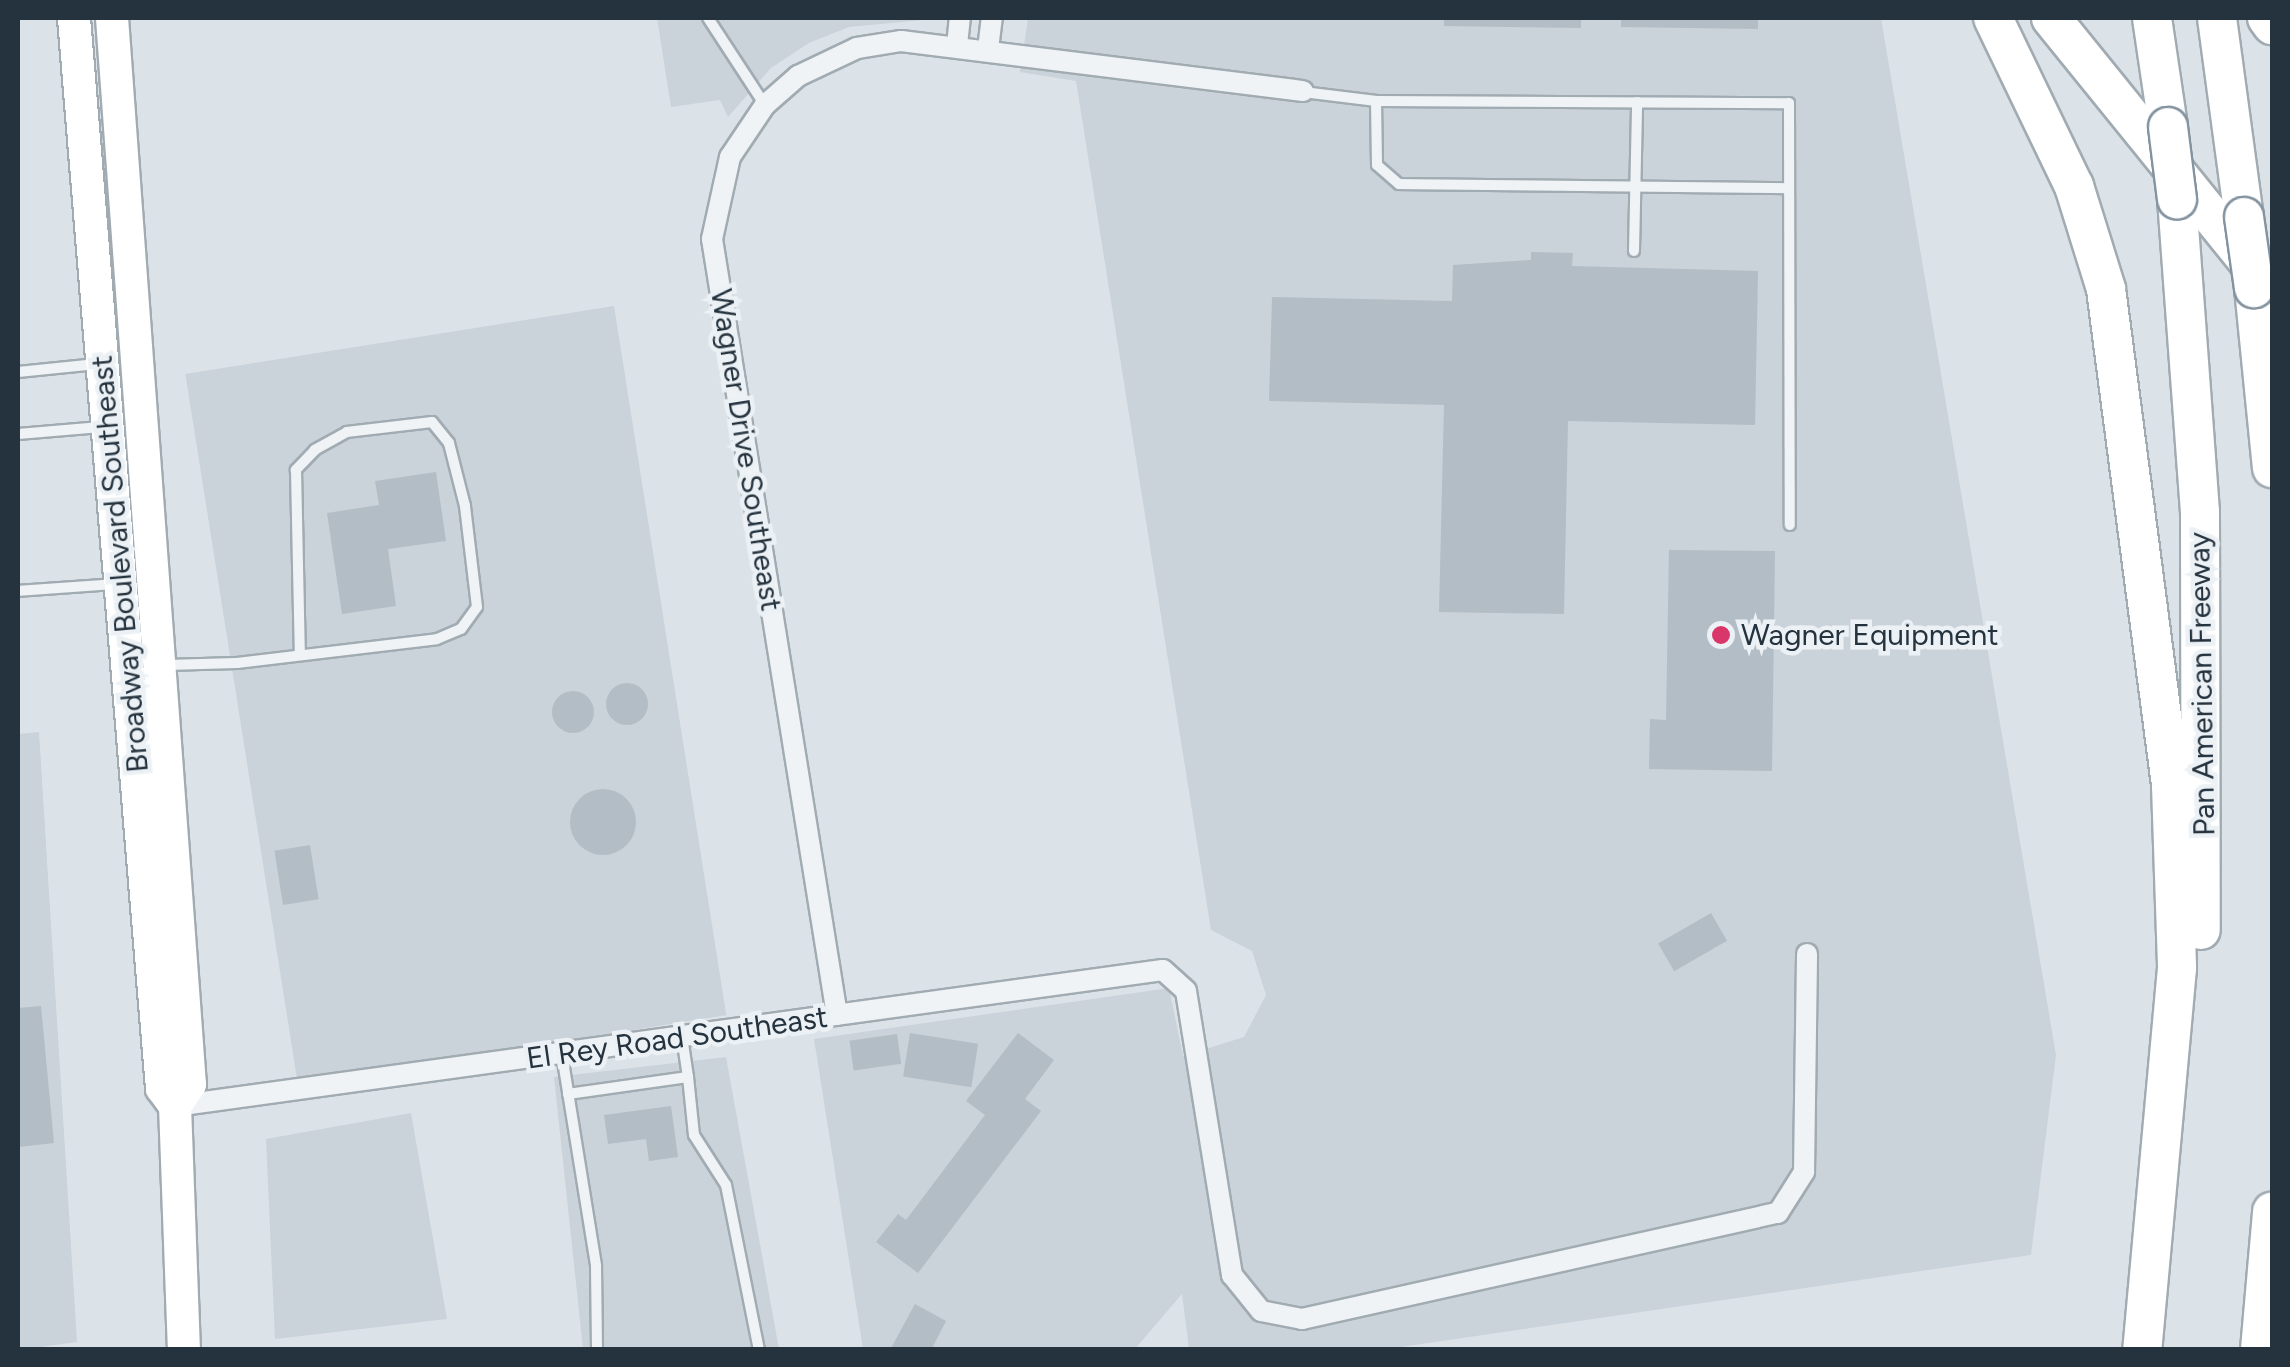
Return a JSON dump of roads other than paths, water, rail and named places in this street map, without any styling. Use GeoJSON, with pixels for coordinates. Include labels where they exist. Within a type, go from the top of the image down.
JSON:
{"type":"FeatureCollection","features":[{"type":"Feature","properties":{"kind":"highway"},"geometry":{"type":"LineString","coordinates":[[1993,18],[2074,186],[2106,288],[2169,768],[2177,968],[2142,1350]]}},
{"type":"Feature","properties":{"kind":"highway"},"geometry":{"type":"LineString","coordinates":[[2051,18],[2263,289]]}},
{"type":"Feature","properties":{"kind":"highway","name":"Pan American Freeway"},"geometry":{"type":"LineString","coordinates":[[2152,18],[2177,199],[2200,512],[2204,854],[2190,1094],[2156,1350]]}},
{"type":"Feature","properties":{"kind":"highway"},"geometry":{"type":"LineString","coordinates":[[2218,18],[2244,218],[2263,289],[2272,468]]}},
{"type":"Feature","properties":{"kind":"highway"},"geometry":{"type":"LineString","coordinates":[[2267,18],[2272,25]]}},
{"type":"Feature","properties":{"kind":"highway"},"geometry":{"type":"LineString","coordinates":[[2260,1350],[2272,1212]]}},
{"type":"Feature","properties":{"kind":"main road","name":"Broadway Boulevard Southeast"},"geometry":{"type":"LineString","coordinates":[[74,18],[122,583],[154,778]]}},
{"type":"Feature","properties":{"kind":"main road","name":"Broadway Boulevard Southeast"},"geometry":{"type":"LineString","coordinates":[[112,18],[160,665],[154,778],[162,1088],[175,1106],[184,1350]]}},
{"type":"Feature","properties":{"kind":"street"},"geometry":{"type":"LineString","coordinates":[[956,45],[960,18]]}},
{"type":"Feature","properties":{"kind":"street"},"geometry":{"type":"LineString","coordinates":[[988,49],[992,18]]}},
{"type":"Feature","properties":{"kind":"street","name":"Wagner Drive Southeast"},"geometry":{"type":"LineString","coordinates":[[837,1015],[712,239],[726,167],[765,104],[807,70],[858,48],[900,40],[1303,92]]}},
{"type":"Feature","properties":{"kind":"street","name":"El Rey Road Southeast"},"geometry":{"type":"LineString","coordinates":[[175,1106],[1155,970],[1177,977],[1186,991],[1232,1275],[1252,1304],[1292,1320],[1778,1213],[1804,1172],[1807,954]]}},
{"type":"Feature","properties":{"kind":"lane"},"geometry":{"type":"LineString","coordinates":[[708,18],[765,104]]}},
{"type":"Feature","properties":{"kind":"lane"},"geometry":{"type":"LineString","coordinates":[[1303,92],[1376,101],[1789,102],[1790,526]]}},
{"type":"Feature","properties":{"kind":"lane"},"geometry":{"type":"LineString","coordinates":[[1376,101],[1376,164],[1398,184],[1789,188]]}},
{"type":"Feature","properties":{"kind":"lane"},"geometry":{"type":"LineString","coordinates":[[1634,251],[1637,102]]}},
{"type":"Feature","properties":{"kind":"lane"},"geometry":{"type":"LineString","coordinates":[[18,372],[103,364]]}},
{"type":"Feature","properties":{"kind":"lane"},"geometry":{"type":"LineString","coordinates":[[160,665],[300,655],[437,639],[462,629],[477,607],[453,459],[432,422],[347,432],[314,450],[296,470],[300,655]]}},
{"type":"Feature","properties":{"kind":"lane"},"geometry":{"type":"LineString","coordinates":[[18,434],[108,426]]}},
{"type":"Feature","properties":{"kind":"lane"},"geometry":{"type":"LineString","coordinates":[[18,581],[18,591],[122,583]]}},
{"type":"Feature","properties":{"kind":"lane"},"geometry":{"type":"LineString","coordinates":[[682,1038],[694,1134],[726,1184],[759,1350]]}},
{"type":"Feature","properties":{"kind":"lane"},"geometry":{"type":"LineString","coordinates":[[562,1055],[596,1266],[597,1350]]}},
{"type":"Feature","properties":{"kind":"lane"},"geometry":{"type":"LineString","coordinates":[[568,1094],[688,1077]]}},
{"type":"Feature","properties":{"kind":"place","name":"Wagner Equipment"},"geometry":{"type":"Point","coordinates":[1721,635]}}]}
